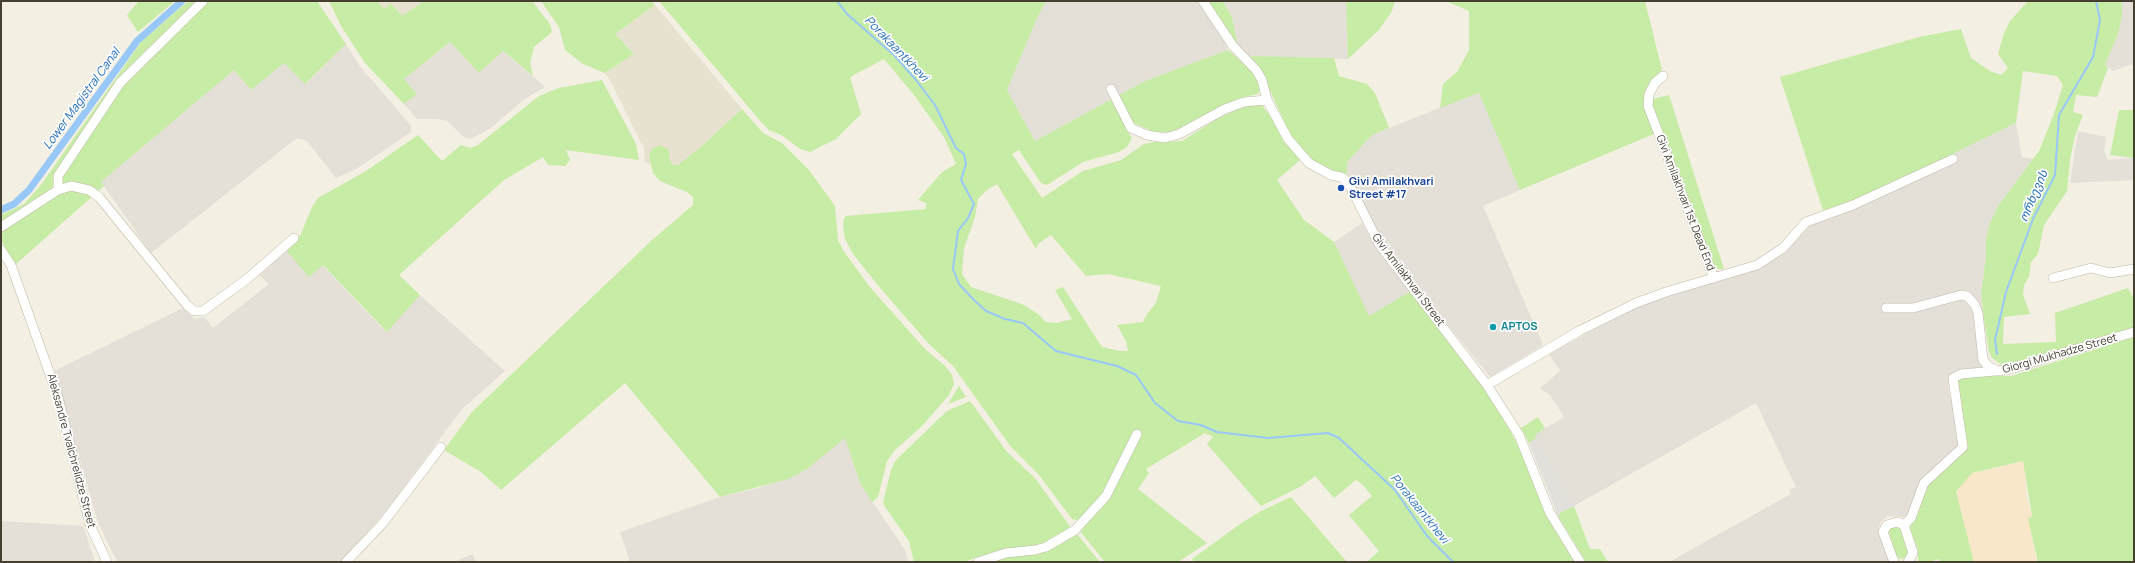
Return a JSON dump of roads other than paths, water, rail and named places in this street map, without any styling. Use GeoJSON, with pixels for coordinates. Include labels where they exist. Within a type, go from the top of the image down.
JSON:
{"type":"FeatureCollection","features":[{"type":"Feature","properties":{"kind":"street"},"geometry":{"type":"LineString","coordinates":[[58,190],[58,176],[120,83],[203,1]]}},
{"type":"Feature","properties":{"kind":"street","name":"Givi Amilakhvari Street"},"geometry":{"type":"LineString","coordinates":[[1203,1],[1233,46],[1256,70],[1262,80],[1267,100],[1288,139],[1309,163],[1331,175],[1341,177],[1348,182],[1379,244],[1487,385],[1519,435],[1550,513],[1580,562]]}},
{"type":"Feature","properties":{"kind":"street","name":"Givi Amilakhvari 1st Dead End"},"geometry":{"type":"LineString","coordinates":[[1487,385],[1540,352],[1604,318],[1666,292],[1714,278],[1648,106],[1649,94],[1656,83],[1663,76]]}},
{"type":"Feature","properties":{"kind":"street"},"geometry":{"type":"LineString","coordinates":[[1111,89],[1131,128],[1147,136],[1165,138],[1179,134],[1225,109],[1244,102],[1267,100]]}},
{"type":"Feature","properties":{"kind":"street"},"geometry":{"type":"LineString","coordinates":[[1714,278],[1757,265],[1768,259],[1783,248],[1806,222],[1853,205],[1953,159]]}},
{"type":"Feature","properties":{"kind":"street"},"geometry":{"type":"LineString","coordinates":[[1,227],[58,190],[71,186],[89,190],[99,197],[187,305],[194,310],[203,311],[247,279],[294,238]]}},
{"type":"Feature","properties":{"kind":"street","name":"Aleksandre Tvalchrelidze Street"},"geometry":{"type":"LineString","coordinates":[[1,250],[11,265],[58,397],[90,525],[107,562]]}},
{"type":"Feature","properties":{"kind":"street"},"geometry":{"type":"LineString","coordinates":[[2053,278],[2091,268],[2110,273],[2134,269]]}},
{"type":"Feature","properties":{"kind":"street"},"geometry":{"type":"LineString","coordinates":[[1886,308],[1913,308],[1961,295],[1967,296],[1975,305],[1978,313],[1983,360],[1988,366],[1997,371]]}},
{"type":"Feature","properties":{"kind":"street","name":"Giorgi Mukhadze Street"},"geometry":{"type":"LineString","coordinates":[[1904,525],[1911,518],[1924,483],[1963,447],[1953,378],[1961,374],[2013,368],[2134,332]]}},
{"type":"Feature","properties":{"kind":"street"},"geometry":{"type":"LineString","coordinates":[[978,562],[1006,553],[1035,550],[1046,547],[1075,530],[1106,496],[1137,434]]}},
{"type":"Feature","properties":{"kind":"street"},"geometry":{"type":"LineString","coordinates":[[346,562],[383,523],[441,447]]}},
{"type":"Feature","properties":{"kind":"street"},"geometry":{"type":"LineString","coordinates":[[1894,562],[1883,532],[1884,528],[1897,522],[1904,525],[1913,553],[1908,562]]}},
{"type":"Feature","properties":{"kind":"waterway","name":"Lower Magistral Canal"},"geometry":{"type":"LineString","coordinates":[[1,210],[14,204],[29,190],[137,41],[182,1]]}},
{"type":"Feature","properties":{"kind":"waterway","name":"Porakaantkhevi"},"geometry":{"type":"LineString","coordinates":[[837,1],[847,14],[895,56],[916,80],[935,105],[956,148],[964,154],[966,164],[961,180],[974,204],[968,218],[958,231],[953,269],[959,284],[986,311],[1005,319],[1023,323],[1056,351],[1117,366],[1136,375],[1155,403],[1178,421],[1201,425],[1217,432],[1268,438],[1328,433],[1339,438],[1395,490],[1427,536],[1453,562]]}},
{"type":"Feature","properties":{"kind":"waterway","name":"ორხევის"},"geometry":{"type":"LineString","coordinates":[[1997,354],[1995,340],[2006,292],[2033,219],[2055,175],[2059,115],[2093,57],[2100,20],[2096,1]]}},
{"type":"Feature","properties":{"kind":"place","name":"Givi Amilakhvari Street #17"},"geometry":{"type":"Point","coordinates":[1341,188]}},
{"type":"Feature","properties":{"kind":"place","name":"APTOS"},"geometry":{"type":"Point","coordinates":[1493,327]}}]}
